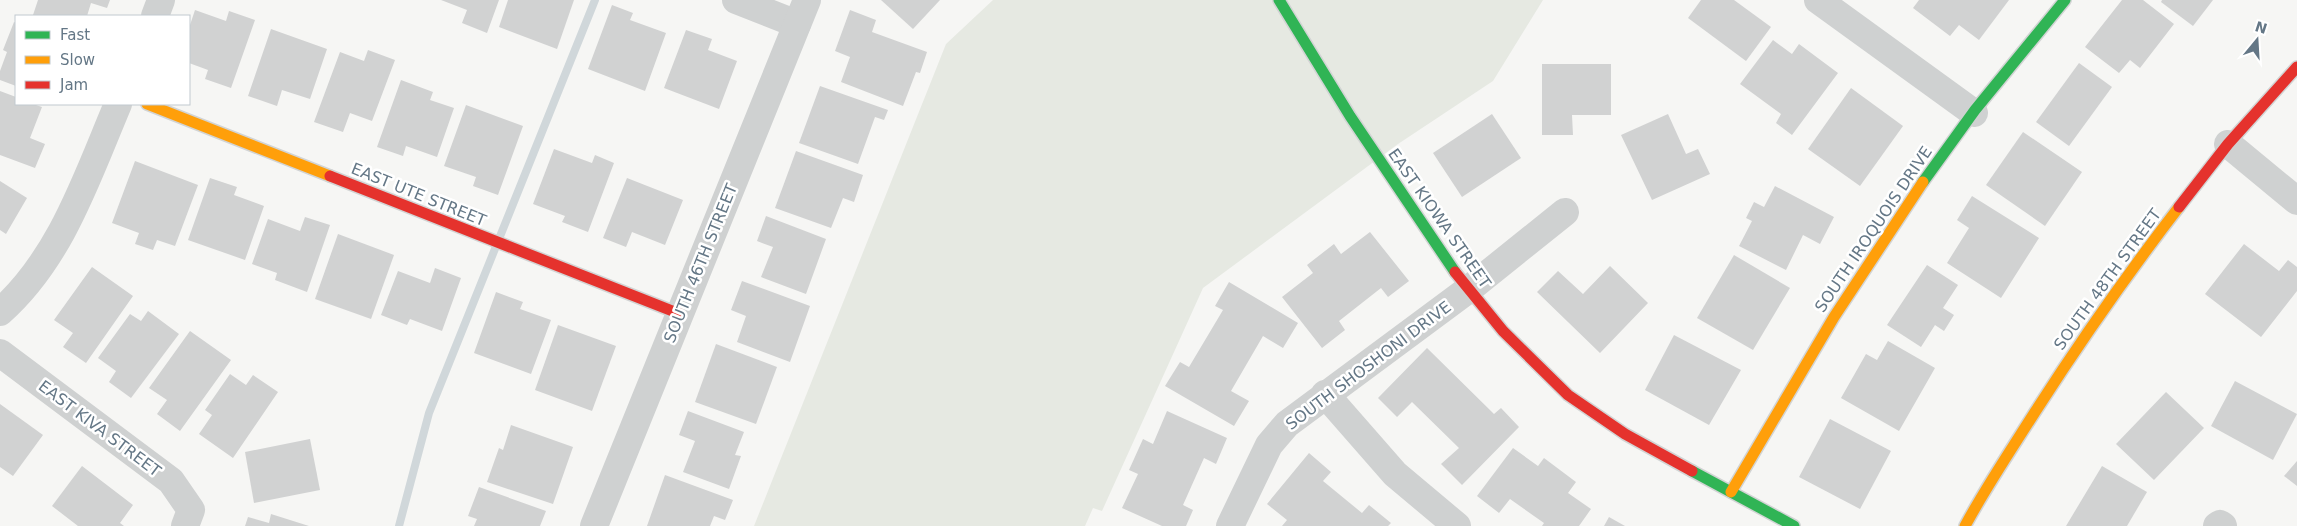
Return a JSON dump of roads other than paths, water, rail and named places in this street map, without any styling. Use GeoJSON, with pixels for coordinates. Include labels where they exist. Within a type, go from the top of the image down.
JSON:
{"type":"FeatureCollection","features":[{"type":"Feature","properties":{"kind":"street"},"geometry":{"type":"LineString","coordinates":[[155,15],[162,0]]}},
{"type":"Feature","properties":{"kind":"street"},"geometry":{"type":"LineString","coordinates":[[736,0],[802,12]]}},
{"type":"Feature","properties":{"kind":"street","name":"EAST KIOWA STREET"},"geometry":{"type":"LineString","coordinates":[[1279,0],[1350,116],[1444,258],[1503,331],[1568,395],[1625,434],[1794,526]]}},
{"type":"Feature","properties":{"kind":"street"},"geometry":{"type":"LineString","coordinates":[[1818,0],[1974,113]]}},
{"type":"Feature","properties":{"kind":"street","name":"SOUTH IROQUOIS DRIVE"},"geometry":{"type":"LineString","coordinates":[[1730,492],[1766,428],[1839,308],[1946,149],[2065,0]]}},
{"type":"Feature","properties":{"kind":"street","name":"SOUTH 46TH STREET"},"geometry":{"type":"LineString","coordinates":[[594,526],[802,12]]}},
{"type":"Feature","properties":{"kind":"street","name":"SOUTH 48TH STREET"},"geometry":{"type":"LineString","coordinates":[[1965,526],[1983,493],[2054,382],[2131,269],[2228,144],[2297,67]]}},
{"type":"Feature","properties":{"kind":"street"},"geometry":{"type":"LineString","coordinates":[[0,312],[12,302],[38,270],[67,223],[118,105]]}},
{"type":"Feature","properties":{"kind":"street","name":"EAST UTE STREET"},"geometry":{"type":"LineString","coordinates":[[150,105],[680,314]]}},
{"type":"Feature","properties":{"kind":"street"},"geometry":{"type":"LineString","coordinates":[[2228,144],[2297,202]]}},
{"type":"Feature","properties":{"kind":"street","name":"SOUTH SHOSHONI DRIVE"},"geometry":{"type":"LineString","coordinates":[[1230,526],[1270,445],[1287,424],[1469,289],[1565,212]]}},
{"type":"Feature","properties":{"kind":"street","name":"EAST KIVA STREET"},"geometry":{"type":"LineString","coordinates":[[0,354],[171,481],[188,518]]}},
{"type":"Feature","properties":{"kind":"street"},"geometry":{"type":"LineString","coordinates":[[1325,394],[1395,474],[1457,526]]}},
{"type":"Feature","properties":{"kind":"waterway"},"geometry":{"type":"LineString","coordinates":[[399,526],[429,413],[595,0]]}}]}
